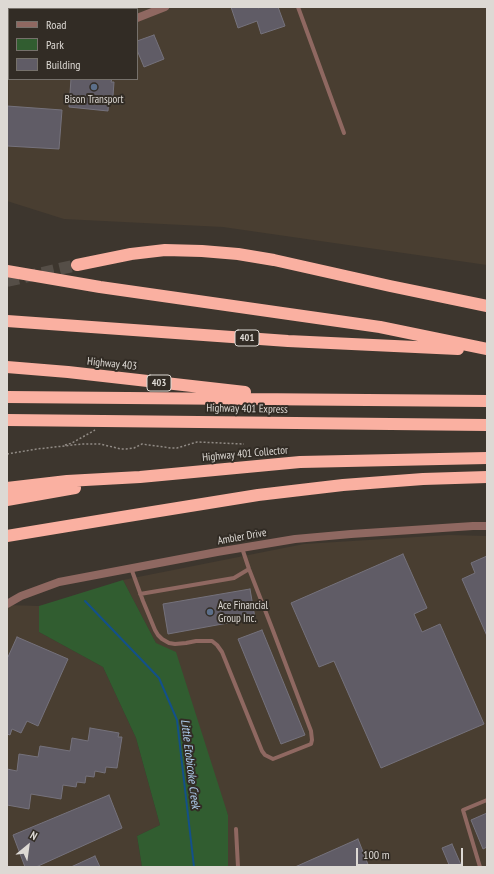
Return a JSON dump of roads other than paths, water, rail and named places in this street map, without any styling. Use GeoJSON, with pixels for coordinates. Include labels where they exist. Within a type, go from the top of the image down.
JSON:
{"type":"FeatureCollection","features":[{"type":"Feature","properties":{"kind":"highway"},"geometry":{"type":"LineString","coordinates":[[77,265],[131,254],[165,250],[202,250],[274,260],[487,306]]}},
{"type":"Feature","properties":{"kind":"highway"},"geometry":{"type":"LineString","coordinates":[[7,271],[100,287],[380,327],[487,350]]}},
{"type":"Feature","properties":{"kind":"highway","name":"401"},"geometry":{"type":"LineString","coordinates":[[7,321],[288,341],[487,350]]}},
{"type":"Feature","properties":{"kind":"highway","name":"Highway 403"},"geometry":{"type":"LineString","coordinates":[[7,367],[76,373],[310,400]]}},
{"type":"Feature","properties":{"kind":"highway","name":"Highway 401 Express"},"geometry":{"type":"LineString","coordinates":[[7,397],[487,401]]}},
{"type":"Feature","properties":{"kind":"highway","name":"Highway 401 Express"},"geometry":{"type":"LineString","coordinates":[[7,420],[487,425]]}},
{"type":"Feature","properties":{"kind":"highway","name":"Highway 401 Collector"},"geometry":{"type":"LineString","coordinates":[[7,488],[67,481],[300,462],[487,458]]}},
{"type":"Feature","properties":{"kind":"highway"},"geometry":{"type":"LineString","coordinates":[[7,500],[140,476]]}},
{"type":"Feature","properties":{"kind":"highway"},"geometry":{"type":"LineString","coordinates":[[7,536],[258,495],[343,485],[424,479],[487,477]]}},
{"type":"Feature","properties":{"kind":"street"},"geometry":{"type":"LineString","coordinates":[[138,18],[166,7]]}},
{"type":"Feature","properties":{"kind":"street","name":"Ambler Drive"},"geometry":{"type":"LineString","coordinates":[[7,604],[26,594],[59,582],[295,539],[487,526]]}},
{"type":"Feature","properties":{"kind":"lane"},"geometry":{"type":"LineString","coordinates":[[298,7],[344,133]]}},
{"type":"Feature","properties":{"kind":"lane"},"geometry":{"type":"LineString","coordinates":[[131,568],[155,630],[162,639],[175,644],[186,644],[196,641],[212,641],[217,645],[222,652],[262,751],[265,755],[273,759],[311,744],[311,731],[242,548]]}},
{"type":"Feature","properties":{"kind":"lane"},"geometry":{"type":"LineString","coordinates":[[140,594],[234,578],[249,569]]}},
{"type":"Feature","properties":{"kind":"lane"},"geometry":{"type":"LineString","coordinates":[[480,867],[463,810],[487,800]]}},
{"type":"Feature","properties":{"kind":"lane"},"geometry":{"type":"LineString","coordinates":[[236,828],[238,867]]}},
{"type":"Feature","properties":{"kind":"waterway","name":"Little Etobicoke Creek"},"geometry":{"type":"LineString","coordinates":[[85,601],[159,678],[177,720],[194,867]]}},
{"type":"Feature","properties":{"kind":"tunnel"},"geometry":{"type":"LineString","coordinates":[[7,281],[77,265]]}},
{"type":"Feature","properties":{"kind":"place","name":"Bison Transport"},"geometry":{"type":"Point","coordinates":[94,87]}},
{"type":"Feature","properties":{"kind":"place","name":"Ace Financial Group Inc."},"geometry":{"type":"Point","coordinates":[210,612]}}]}
